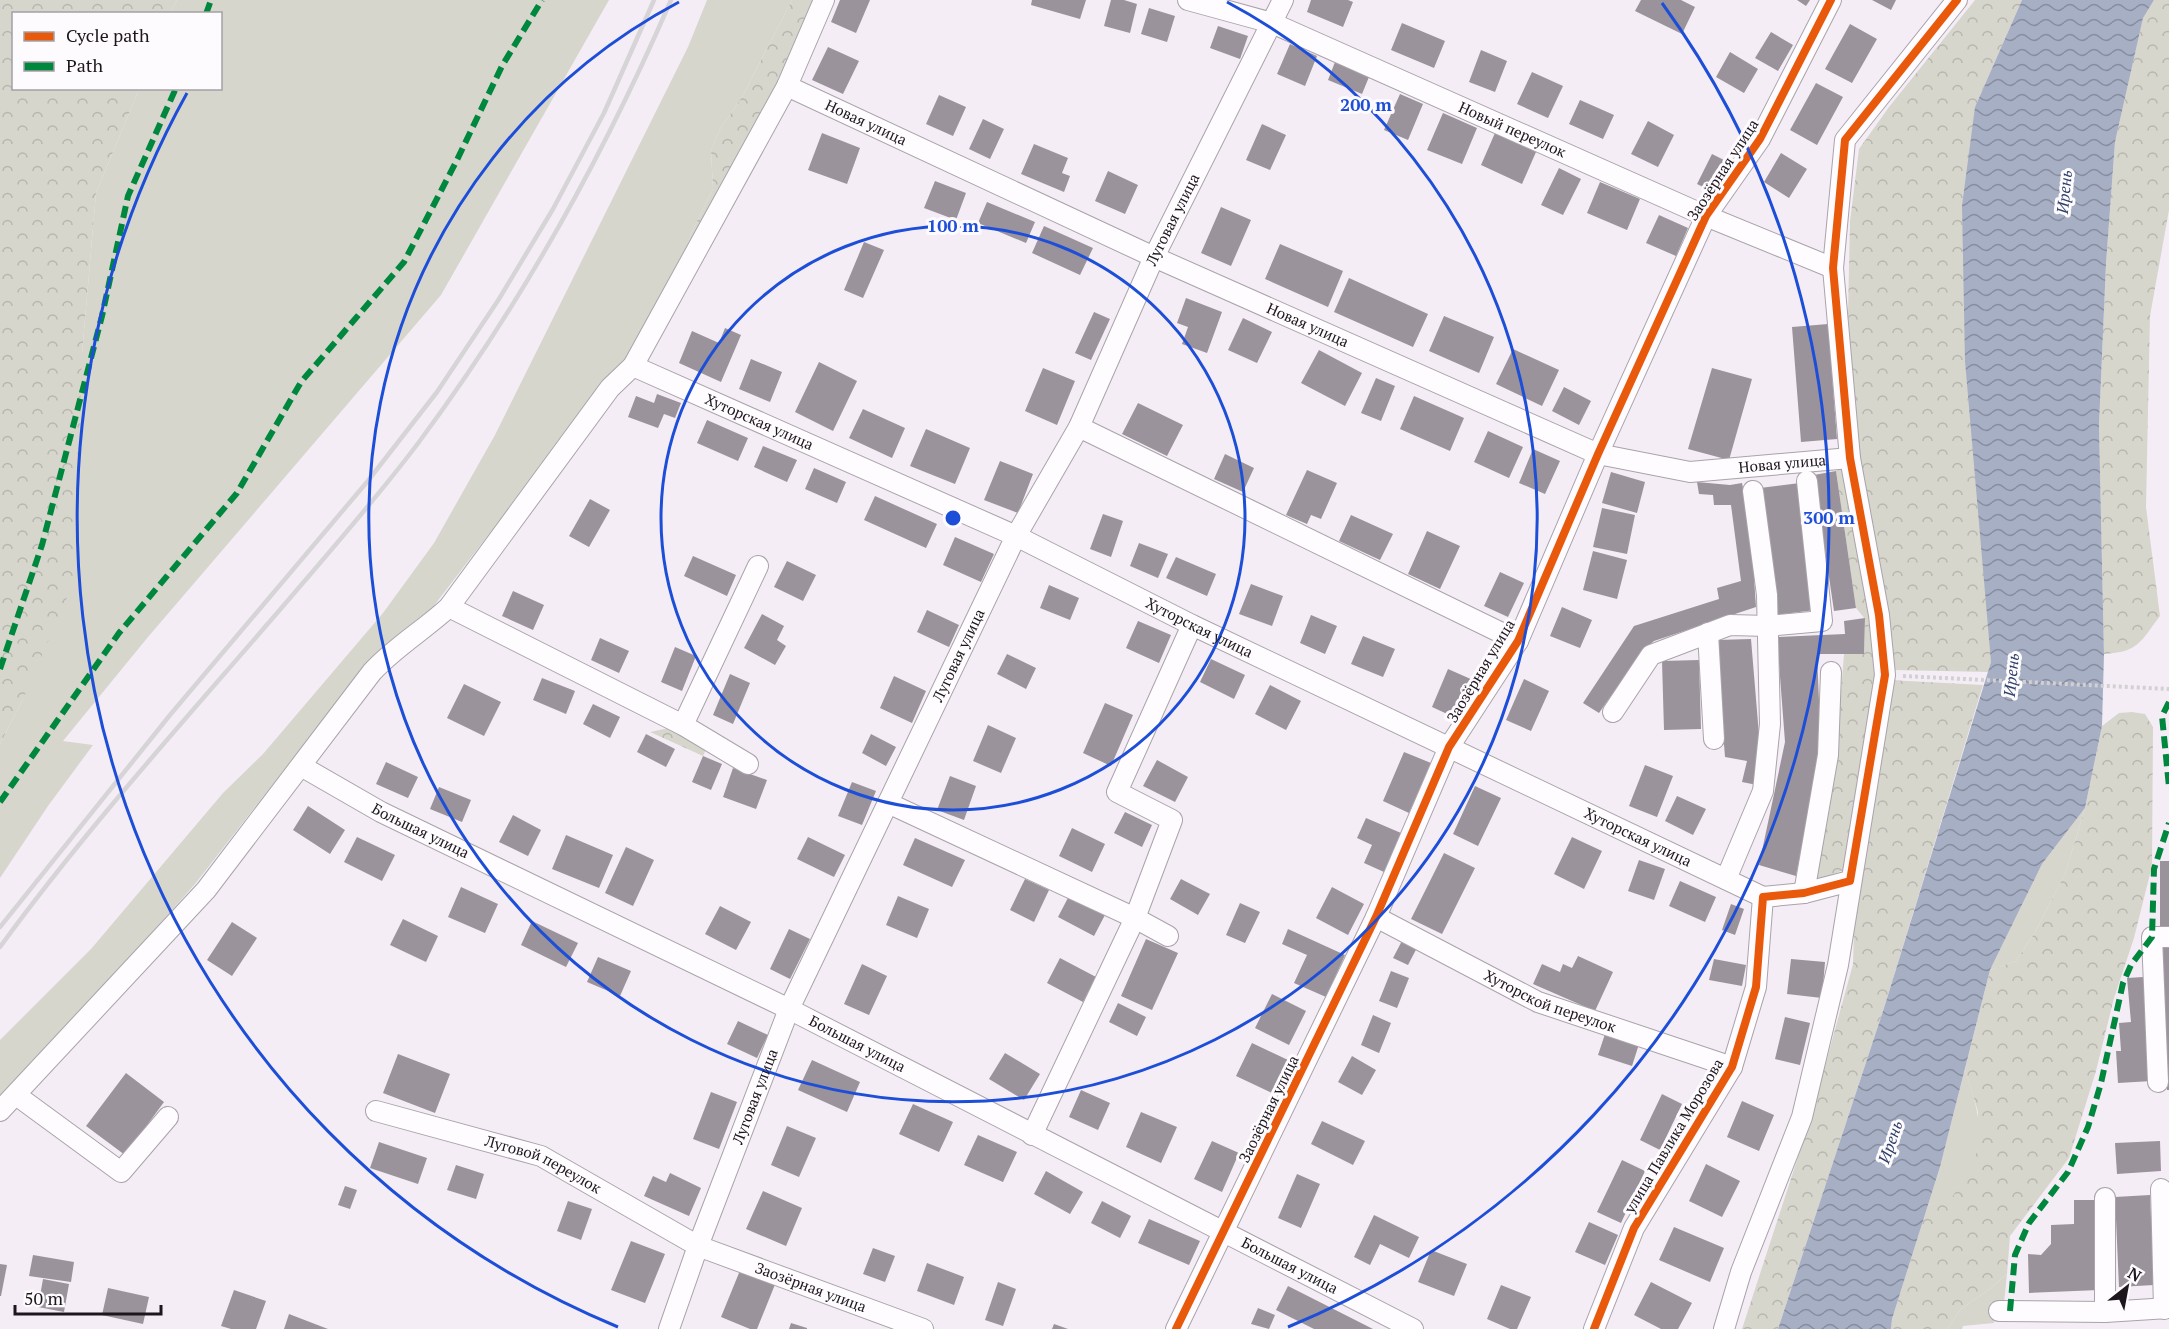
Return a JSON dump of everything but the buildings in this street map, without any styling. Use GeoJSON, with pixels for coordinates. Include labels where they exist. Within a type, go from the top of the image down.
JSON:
{"type":"FeatureCollection","features":[{"type":"Feature","properties":{"kind":"street"},"geometry":{"type":"LineString","coordinates":[[0,1111],[206,890],[372,672],[387,656],[449,607],[610,388],[633,366],[787,86],[824,0]]}},
{"type":"Feature","properties":{"kind":"street","name":"Новый переулок"},"geometry":{"type":"LineString","coordinates":[[1188,0],[1272,23],[1706,216],[1833,268]]}},
{"type":"Feature","properties":{"kind":"street","name":"Луговая улица"},"geometry":{"type":"LineString","coordinates":[[669,1329],[698,1246],[789,1009],[1016,536],[1079,427],[1154,257],[1283,0]]}},
{"type":"Feature","properties":{"kind":"street","name":"Заозёрная улица"},"geometry":{"type":"LineString","coordinates":[[1176,1329],[1376,917],[1449,747],[1518,641],[1706,216],[1760,139],[1831,0]]}},
{"type":"Feature","properties":{"kind":"street"},"geometry":{"type":"LineString","coordinates":[[1724,1329],[1741,1272],[1802,1117],[1839,965],[1850,881],[1885,675],[1879,615],[1850,458],[1833,268],[1845,140],[1957,0]]}},
{"type":"Feature","properties":{"kind":"street","name":"Новая улица"},"geometry":{"type":"LineString","coordinates":[[787,86],[1154,257],[1599,454],[1690,472],[1850,458]]}},
{"type":"Feature","properties":{"kind":"street","name":"Хуторская улица"},"geometry":{"type":"LineString","coordinates":[[633,366],[1016,536],[1192,625],[1763,897]]}},
{"type":"Feature","properties":{"kind":"street"},"geometry":{"type":"LineString","coordinates":[[1079,427],[1518,641]]}},
{"type":"Feature","properties":{"kind":"street"},"geometry":{"type":"LineString","coordinates":[[1613,712],[1651,655],[1730,625],[1768,626],[1822,621],[1807,481]]}},
{"type":"Feature","properties":{"kind":"street"},"geometry":{"type":"LineString","coordinates":[[1726,879],[1763,791],[1770,724],[1767,595],[1753,491]]}},
{"type":"Feature","properties":{"kind":"street"},"geometry":{"type":"LineString","coordinates":[[683,725],[758,566]]}},
{"type":"Feature","properties":{"kind":"street"},"geometry":{"type":"LineString","coordinates":[[449,607],[683,725],[748,764]]}},
{"type":"Feature","properties":{"kind":"street"},"geometry":{"type":"LineString","coordinates":[[1032,1135],[1135,918],[1172,820],[1117,792],[1192,625]]}},
{"type":"Feature","properties":{"kind":"street"},"geometry":{"type":"LineString","coordinates":[[1708,633],[1714,739]]}},
{"type":"Feature","properties":{"kind":"street"},"geometry":{"type":"LineString","coordinates":[[1803,893],[1828,755],[1831,672]]}},
{"type":"Feature","properties":{"kind":"street","name":"Большая улица"},"geometry":{"type":"LineString","coordinates":[[301,766],[354,797],[413,827],[789,1009],[1413,1329]]}},
{"type":"Feature","properties":{"kind":"street"},"geometry":{"type":"LineString","coordinates":[[888,803],[1135,918],[1168,936]]}},
{"type":"Feature","properties":{"kind":"street"},"geometry":{"type":"LineString","coordinates":[[1763,897],[1803,893],[1850,881]]}},
{"type":"Feature","properties":{"kind":"street","name":"улица Павлика Морозова"},"geometry":{"type":"LineString","coordinates":[[1594,1329],[1634,1228],[1732,1067],[1756,987],[1763,897]]}},
{"type":"Feature","properties":{"kind":"street","name":"Хуторской переулок"},"geometry":{"type":"LineString","coordinates":[[1376,917],[1538,1002],[1732,1067]]}},
{"type":"Feature","properties":{"kind":"street"},"geometry":{"type":"LineString","coordinates":[[2157,1082],[2152,937],[2169,937]]}},
{"type":"Feature","properties":{"kind":"street"},"geometry":{"type":"LineString","coordinates":[[16,1095],[122,1172],[168,1117]]}},
{"type":"Feature","properties":{"kind":"street","name":"Луговой переулок"},"geometry":{"type":"LineString","coordinates":[[376,1111],[541,1156],[698,1246]]}},
{"type":"Feature","properties":{"kind":"street"},"geometry":{"type":"LineString","coordinates":[[1999,1311],[2105,1312],[2166,1309],[2161,1189]]}},
{"type":"Feature","properties":{"kind":"street"},"geometry":{"type":"LineString","coordinates":[[2104,1198],[2105,1312]]}},
{"type":"Feature","properties":{"kind":"street","name":"Заозёрная улица"},"geometry":{"type":"LineString","coordinates":[[698,1246],[923,1329]]}},
{"type":"Feature","properties":{"kind":"path"},"geometry":{"type":"LineString","coordinates":[[1885,675],[2169,688]]}},
{"type":"Feature","properties":{"kind":"green space"},"geometry":{"type":"Polygon","coordinates":[[[0,0],[177,0],[171,12],[12,12],[12,90],[139,90],[96,193],[82,354],[75,579],[23,699],[0,744],[0,0]]]}},
{"type":"Feature","properties":{"kind":"green space"},"geometry":{"type":"Polygon","coordinates":[[[177,0],[609,0],[441,295],[148,637],[63,741],[93,745],[48,806],[0,878],[0,744],[23,699],[82,354],[96,193],[139,90],[222,90],[222,12],[171,12],[177,0]]]}},
{"type":"Feature","properties":{"kind":"green space"},"geometry":{"type":"Polygon","coordinates":[[[707,0],[792,0],[742,97],[720,129],[711,150],[713,189],[693,229],[684,255],[635,351],[607,380],[433,607],[392,639],[354,680],[195,884],[0,1104],[0,1040],[91,949],[223,793],[263,754],[383,613],[434,543],[495,435],[688,47],[707,0]]]}},
{"type":"Feature","properties":{"kind":"green space"},"geometry":{"type":"Polygon","coordinates":[[[792,0],[817,0],[783,80],[684,255],[693,229],[713,189],[711,150],[720,129],[742,97],[792,0]]]}},
{"type":"Feature","properties":{"kind":"green space"},"geometry":{"type":"Polygon","coordinates":[[[1975,0],[2022,0],[1975,107],[1991,662],[1988,672],[1893,670],[1861,482],[1848,314],[1850,221],[1859,149],[1889,107],[1975,0]]]}},
{"type":"Feature","properties":{"kind":"green space"},"geometry":{"type":"Polygon","coordinates":[[[2154,0],[2169,0],[2169,210],[2150,316],[2146,507],[2160,616],[2138,644],[2125,651],[2104,654],[2099,425],[2106,264],[2115,142],[2143,17],[2154,0]]]}},
{"type":"Feature","properties":{"kind":"green space"},"geometry":{"type":"Polygon","coordinates":[[[1840,466],[1847,466],[1880,677],[1849,868],[1813,882],[1836,755],[1844,654],[1864,654],[1865,619],[1856,608],[1836,471],[1840,466]]]}},
{"type":"Feature","properties":{"kind":"green space"},"geometry":{"type":"Polygon","coordinates":[[[1889,680],[1983,685],[1884,1008],[1778,1329],[1742,1329],[1811,1117],[1853,964],[1855,898],[1889,680]]]}},
{"type":"Feature","properties":{"kind":"green space"},"geometry":{"type":"Polygon","coordinates":[[[2119,713],[2145,714],[2153,727],[2152,866],[2134,938],[2114,998],[2096,1071],[2069,1158],[2010,1236],[2007,1274],[1961,1309],[1947,1329],[1891,1329],[1892,1319],[1928,1205],[1951,1199],[1968,1172],[1978,1149],[1978,1112],[1965,1069],[1990,970],[2016,961],[2034,934],[2065,874],[2085,808],[2102,726],[2119,713]]]}},
{"type":"Feature","properties":{"kind":"green space"},"geometry":{"type":"Polygon","coordinates":[[[683,725],[710,741],[703,756],[650,732],[683,725]]]}},
{"type":"Feature","properties":{"kind":"green space"},"geometry":{"type":"Polygon","coordinates":[[[2085,808],[2065,874],[2034,934],[2016,961],[1990,970],[2042,864],[2085,808]]]}},
{"type":"Feature","properties":{"kind":"green space"},"geometry":{"type":"Polygon","coordinates":[[[1965,1069],[1978,1119],[1978,1149],[1971,1168],[1951,1200],[1928,1205],[1940,1167],[1965,1069]]]}},
{"type":"Feature","properties":{"kind":"green space"},"geometry":{"type":"Polygon","coordinates":[[[2007,1274],[2004,1303],[1993,1307],[1994,1323],[1963,1326],[1962,1329],[1947,1329],[1961,1309],[2007,1274]]]}},
{"type":"Feature","properties":{"kind":"water","name":"Ирень"},"geometry":{"type":"Polygon","coordinates":[[[2022,0],[2154,0],[2143,18],[2115,142],[2106,264],[2099,425],[2104,654],[2102,726],[2085,808],[2042,864],[1990,970],[1940,1167],[1892,1319],[1891,1329],[1778,1329],[1884,1008],[1991,662],[1965,361],[1962,206],[1975,107],[2022,0]]]}},
{"type":"Feature","properties":{"kind":"railway"},"geometry":{"type":"LineString","coordinates":[[0,927],[170,715],[367,482],[437,392],[499,299],[553,209],[604,113],[654,0]]}},
{"type":"Feature","properties":{"kind":"railway"},"geometry":{"type":"LineString","coordinates":[[0,947],[107,810],[374,499],[456,390],[492,337],[558,228],[617,116],[671,0]]}},
{"type":"Feature","properties":{"kind":"marked path"},"geometry":{"type":"LineString","coordinates":[[207,12],[211,0]]}},
{"type":"Feature","properties":{"kind":"marked path"},"geometry":{"type":"LineString","coordinates":[[0,802],[119,633],[237,493],[301,382],[404,262],[502,66],[542,0]]}},
{"type":"Feature","properties":{"kind":"marked path"},"geometry":{"type":"LineString","coordinates":[[0,669],[42,545],[102,316],[128,196],[175,90]]}},
{"type":"Feature","properties":{"kind":"marked path"},"geometry":{"type":"LineString","coordinates":[[2169,702],[2162,716],[2169,787]]}},
{"type":"Feature","properties":{"kind":"marked path"},"geometry":{"type":"LineString","coordinates":[[2010,1311],[2015,1255],[2029,1223],[2068,1172],[2088,1127],[2101,1083],[2123,983],[2131,965],[2152,937],[2154,869],[2169,823]]}},
{"type":"Feature","properties":{"kind":"cycle path"},"geometry":{"type":"LineString","coordinates":[[1176,1329],[1376,917],[1449,747],[1518,641],[1598,454],[1706,216],[1760,139],[1831,0]]}},
{"type":"Feature","properties":{"kind":"cycle path"},"geometry":{"type":"LineString","coordinates":[[1594,1329],[1634,1228],[1732,1067],[1756,987],[1763,897],[1804,893],[1850,881],[1885,675],[1879,615],[1850,458],[1833,268],[1845,140],[1957,0]]}}]}
